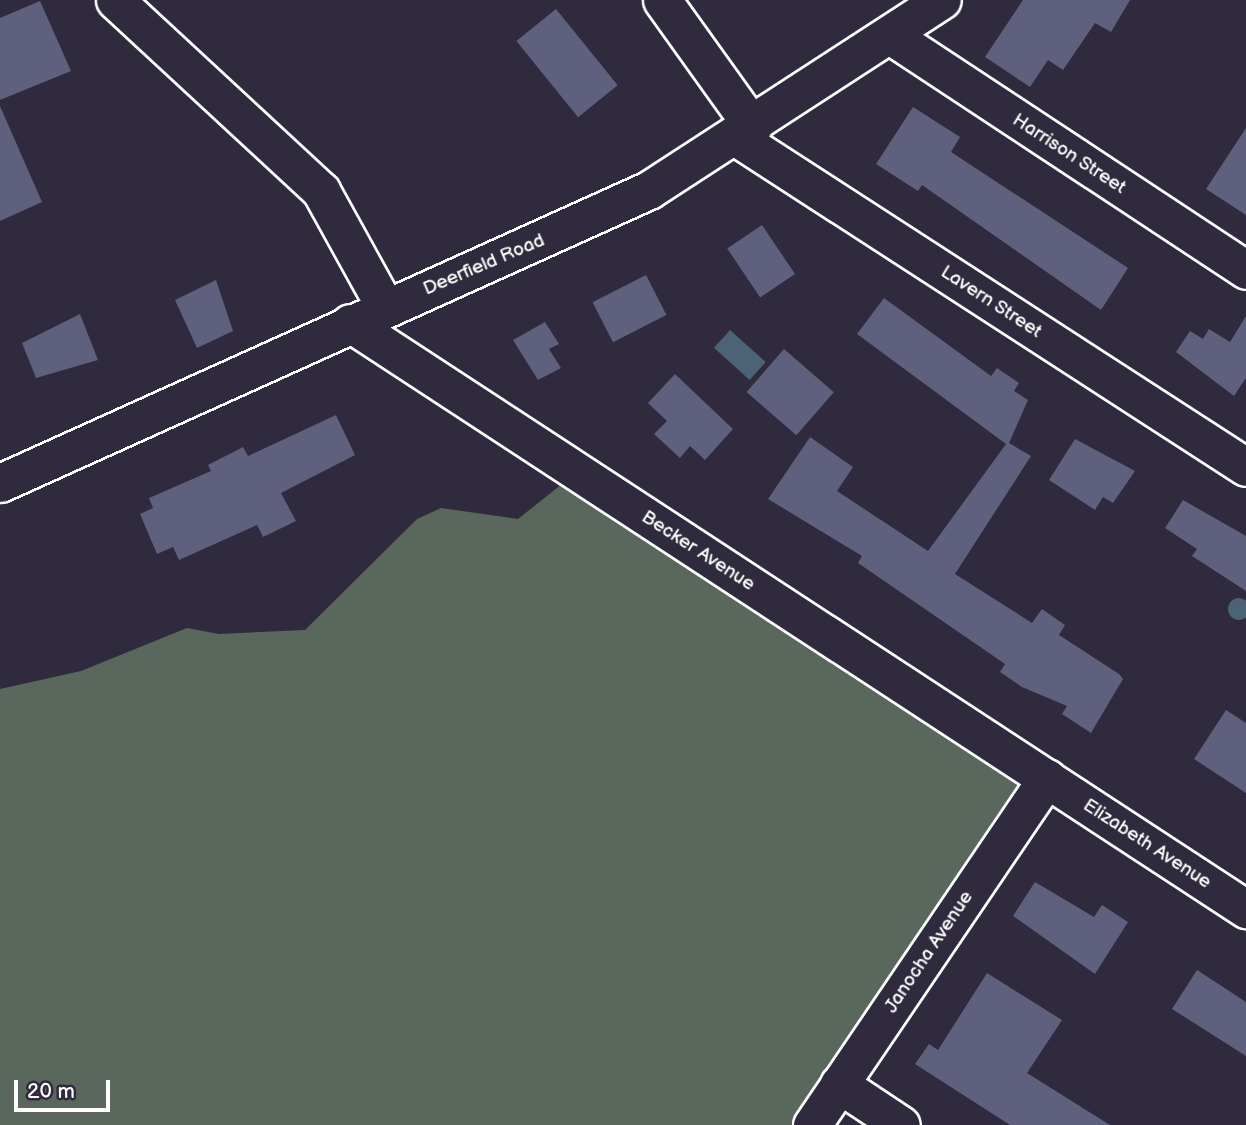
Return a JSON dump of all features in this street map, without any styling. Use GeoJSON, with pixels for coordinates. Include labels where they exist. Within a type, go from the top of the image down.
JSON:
{"type":"FeatureCollection","features":[{"type":"Feature","properties":{"kind":"street"},"geometry":{"type":"LineString","coordinates":[[115,0],[321,191],[385,307]]}},
{"type":"Feature","properties":{"kind":"street"},"geometry":{"type":"LineString","coordinates":[[662,0],[745,132]]}},
{"type":"Feature","properties":{"kind":"street","name":"Deerfield Road"},"geometry":{"type":"LineString","coordinates":[[0,483],[649,190],[892,37],[942,0]]}},
{"type":"Feature","properties":{"kind":"street","name":"Harrison Street"},"geometry":{"type":"LineString","coordinates":[[892,37],[1246,270]]}},
{"type":"Feature","properties":{"kind":"street","name":"Lavern Street"},"geometry":{"type":"LineString","coordinates":[[745,132],[1246,467]]}},
{"type":"Feature","properties":{"kind":"street","name":"Becker Avenue"},"geometry":{"type":"LineString","coordinates":[[350,323],[1047,778]]}},
{"type":"Feature","properties":{"kind":"street","name":"Elizabeth Avenue"},"geometry":{"type":"LineString","coordinates":[[1047,778],[1246,909]]}},
{"type":"Feature","properties":{"kind":"street","name":"Janocha Avenue"},"geometry":{"type":"LineString","coordinates":[[812,1125],[1047,778]]}},
{"type":"Feature","properties":{"kind":"street"},"geometry":{"type":"LineString","coordinates":[[839,1084],[901,1125]]}},
{"type":"Feature","properties":{"kind":"green space"},"geometry":{"type":"Polygon","coordinates":[[[577,472],[1047,778],[812,1125],[0,1125],[0,689],[81,671],[187,628],[219,634],[305,630],[417,519],[441,508],[518,519],[577,472]]]}},
{"type":"Feature","properties":{"kind":"water"},"geometry":{"type":"Polygon","coordinates":[[[730,330],[766,362],[750,380],[714,348],[730,330]]]}},
{"type":"Feature","properties":{"kind":"water"},"geometry":{"type":"Polygon","coordinates":[[[1239,598],[1249,605],[1250,609],[1243,619],[1239,620],[1229,613],[1228,609],[1235,599],[1239,598]]]}},
{"type":"Feature","properties":{"kind":"building"},"geometry":{"type":"Polygon","coordinates":[[[1023,0],[1130,0],[1111,32],[1095,23],[1063,70],[1048,60],[1030,87],[985,57],[1023,0]]]}},
{"type":"Feature","properties":{"kind":"building"},"geometry":{"type":"Polygon","coordinates":[[[40,1],[71,71],[0,100],[0,18],[40,1]]]}},
{"type":"Feature","properties":{"kind":"building"},"geometry":{"type":"Polygon","coordinates":[[[556,9],[618,85],[578,117],[516,41],[556,9]]]}},
{"type":"Feature","properties":{"kind":"building"},"geometry":{"type":"Polygon","coordinates":[[[0,106],[42,202],[0,221],[0,106]]]}},
{"type":"Feature","properties":{"kind":"building"},"geometry":{"type":"Polygon","coordinates":[[[913,107],[960,137],[951,152],[1128,268],[1101,310],[922,185],[918,191],[876,164],[913,107]]]}},
{"type":"Feature","properties":{"kind":"building"},"geometry":{"type":"Polygon","coordinates":[[[1246,128],[1246,215],[1206,189],[1246,128]]]}},
{"type":"Feature","properties":{"kind":"building"},"geometry":{"type":"Polygon","coordinates":[[[762,225],[795,274],[760,297],[727,248],[762,225]]]}},
{"type":"Feature","properties":{"kind":"building"},"geometry":{"type":"Polygon","coordinates":[[[646,275],[666,315],[613,342],[593,302],[646,275]]]}},
{"type":"Feature","properties":{"kind":"building"},"geometry":{"type":"Polygon","coordinates":[[[216,280],[233,331],[197,348],[175,300],[216,280]]]}},
{"type":"Feature","properties":{"kind":"building"},"geometry":{"type":"Polygon","coordinates":[[[884,298],[991,376],[997,368],[1019,383],[1014,391],[1028,400],[1009,443],[1031,456],[955,574],[1032,623],[1042,609],[1065,625],[1059,635],[1119,674],[1123,679],[1091,733],[1062,714],[1067,706],[1022,687],[1000,672],[1005,664],[858,563],[862,556],[768,499],[810,437],[853,467],[837,491],[928,551],[1006,444],[857,334],[884,298]]]}},
{"type":"Feature","properties":{"kind":"building"},"geometry":{"type":"Polygon","coordinates":[[[80,314],[98,360],[36,378],[22,343],[80,314]]]}},
{"type":"Feature","properties":{"kind":"building"},"geometry":{"type":"Polygon","coordinates":[[[1246,316],[1246,378],[1234,396],[1176,352],[1190,331],[1203,339],[1209,329],[1230,342],[1246,316]]]}},
{"type":"Feature","properties":{"kind":"building"},"geometry":{"type":"Polygon","coordinates":[[[545,322],[559,344],[549,349],[561,368],[538,380],[513,340],[545,322]]]}},
{"type":"Feature","properties":{"kind":"building"},"geometry":{"type":"Polygon","coordinates":[[[784,349],[834,392],[796,435],[747,392],[784,349]]]}},
{"type":"Feature","properties":{"kind":"building"},"geometry":{"type":"Polygon","coordinates":[[[675,374],[733,429],[705,460],[690,446],[680,458],[654,434],[667,421],[648,403],[675,374]]]}},
{"type":"Feature","properties":{"kind":"building"},"geometry":{"type":"Polygon","coordinates":[[[336,415],[355,455],[281,493],[296,521],[263,537],[257,525],[179,560],[173,547],[157,554],[140,514],[153,508],[149,498],[211,471],[208,465],[243,447],[248,456],[336,415]]]}},
{"type":"Feature","properties":{"kind":"building"},"geometry":{"type":"Polygon","coordinates":[[[1075,439],[1135,471],[1113,503],[1103,497],[1095,510],[1049,480],[1075,439]]]}},
{"type":"Feature","properties":{"kind":"building"},"geometry":{"type":"Polygon","coordinates":[[[1183,500],[1246,536],[1246,591],[1192,556],[1197,549],[1165,528],[1183,500]]]}},
{"type":"Feature","properties":{"kind":"building"},"geometry":{"type":"Polygon","coordinates":[[[1226,710],[1246,723],[1246,793],[1194,759],[1226,710]]]}},
{"type":"Feature","properties":{"kind":"building"},"geometry":{"type":"Polygon","coordinates":[[[1035,882],[1094,917],[1102,905],[1128,922],[1095,974],[1013,916],[1035,882]]]}},
{"type":"Feature","properties":{"kind":"building"},"geometry":{"type":"Polygon","coordinates":[[[1197,970],[1246,1002],[1246,1056],[1172,1009],[1197,970]]]}},
{"type":"Feature","properties":{"kind":"building"},"geometry":{"type":"Polygon","coordinates":[[[987,973],[1062,1020],[1027,1073],[1110,1125],[1010,1125],[915,1064],[929,1044],[938,1050],[987,973]]]}}]}
